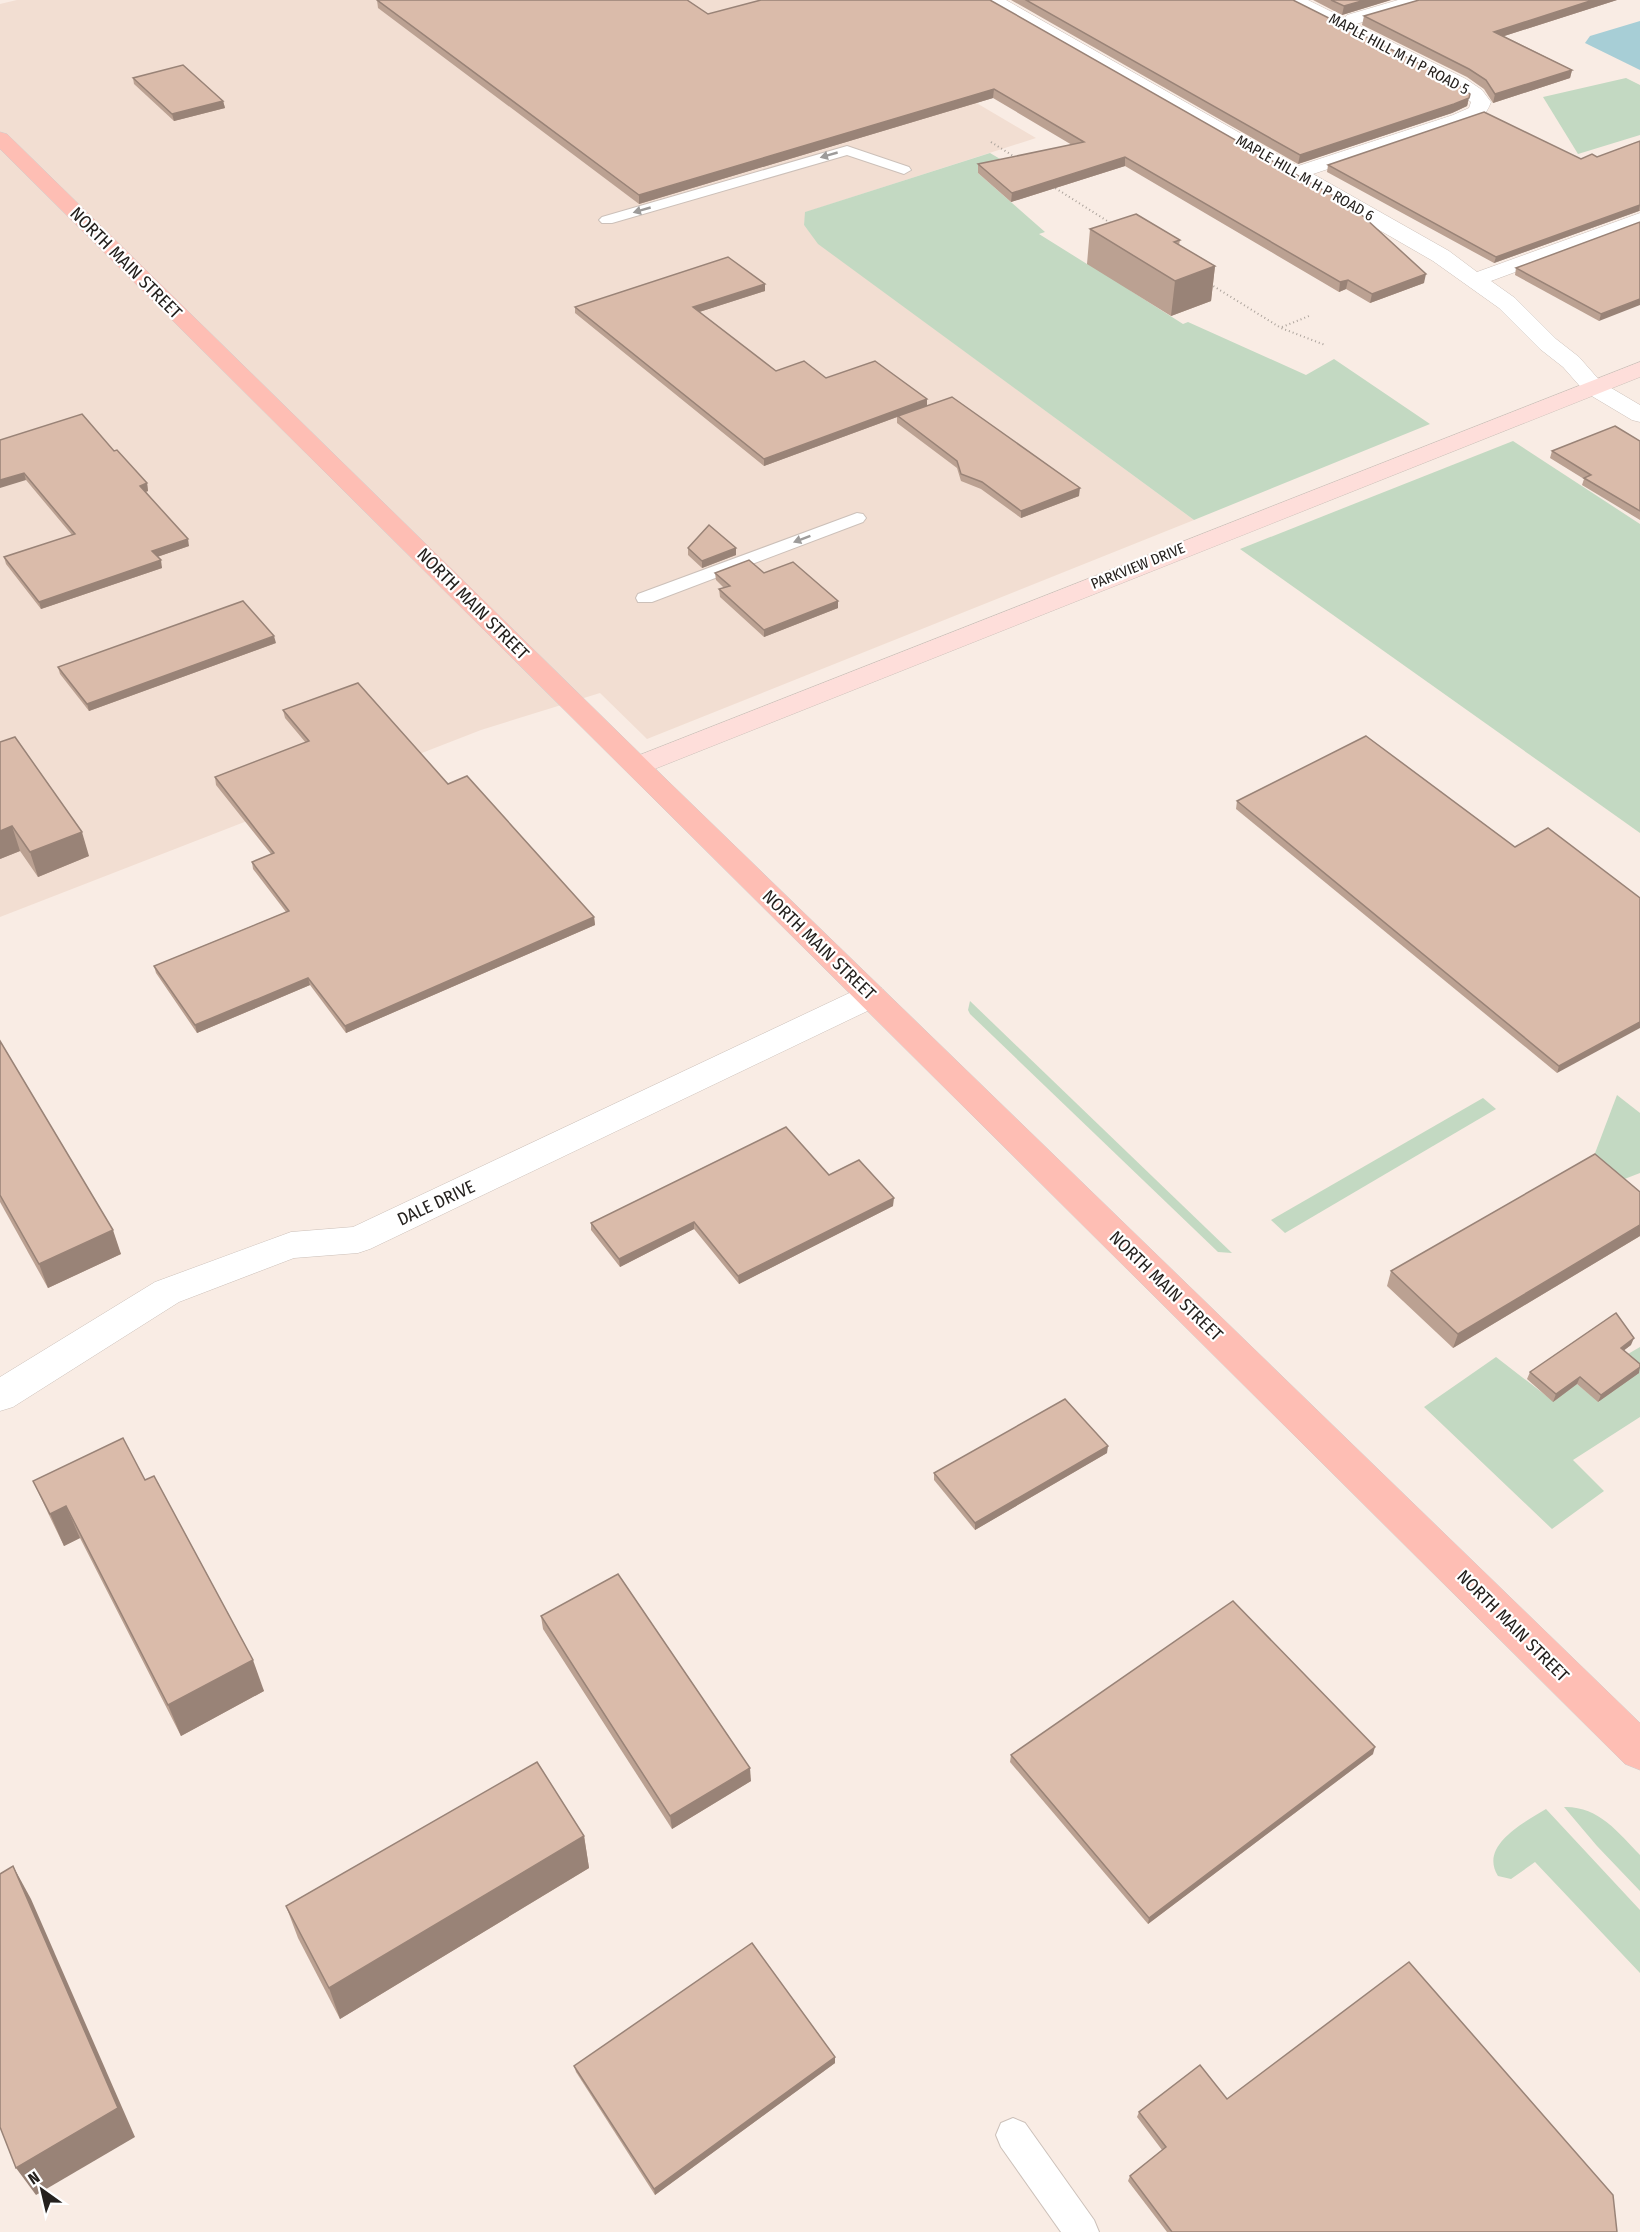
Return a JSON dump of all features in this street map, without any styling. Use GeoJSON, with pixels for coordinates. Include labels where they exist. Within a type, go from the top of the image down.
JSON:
{"type":"FeatureCollection","features":[{"type":"Feature","properties":{"kind":"main road","name":"NORTH MAIN STREET"},"geometry":{"type":"LineString","coordinates":[[0,138],[1640,1751]]}},
{"type":"Feature","properties":{"kind":"street","name":"MAPLE HILL M H P ROAD 6"},"geometry":{"type":"LineString","coordinates":[[993,0],[1441,256],[1477,279],[1507,303],[1548,344],[1571,362],[1593,387],[1640,415]]}},
{"type":"Feature","properties":{"kind":"street","name":"MAPLE HILL M H P ROAD 5"},"geometry":{"type":"LineString","coordinates":[[1294,0],[1459,83],[1475,94],[1481,102],[1478,111],[1460,119],[1296,173]]}},
{"type":"Feature","properties":{"kind":"street"},"geometry":{"type":"LineString","coordinates":[[1340,23],[1418,0]]}},
{"type":"Feature","properties":{"kind":"street"},"geometry":{"type":"LineString","coordinates":[[1477,279],[1640,219]]}},
{"type":"Feature","properties":{"kind":"street","name":"PARKVIEW DRIVE"},"geometry":{"type":"LineString","coordinates":[[637,766],[1640,369]]}},
{"type":"Feature","properties":{"kind":"street","name":"DALE DRIVE"},"geometry":{"type":"LineString","coordinates":[[0,1396],[167,1292],[291,1245],[358,1240],[871,996]]}},
{"type":"Feature","properties":{"kind":"lane"},"geometry":{"type":"LineString","coordinates":[[607,220],[847,150],[904,170]]}},
{"type":"Feature","properties":{"kind":"lane"},"geometry":{"type":"LineString","coordinates":[[645,598],[857,518]]}},
{"type":"Feature","properties":{"kind":"lane"},"geometry":{"type":"LineString","coordinates":[[1013,2135],[1082,2232]]}},
{"type":"Feature","properties":{"kind":"path"},"geometry":{"type":"LineString","coordinates":[[991,142],[1019,159]]}},
{"type":"Feature","properties":{"kind":"path"},"geometry":{"type":"LineString","coordinates":[[1045,181],[1113,224]]}},
{"type":"Feature","properties":{"kind":"path"},"geometry":{"type":"LineString","coordinates":[[1054,188],[1061,184]]}},
{"type":"Feature","properties":{"kind":"path"},"geometry":{"type":"LineString","coordinates":[[1202,279],[1281,327],[1325,345]]}},
{"type":"Feature","properties":{"kind":"path"},"geometry":{"type":"LineString","coordinates":[[1281,327],[1309,316]]}},
{"type":"Feature","properties":{"kind":"shaded area"},"geometry":{"type":"Polygon","coordinates":[[[17,0],[802,0],[1036,138],[806,212],[804,225],[819,244],[1194,520],[647,739],[600,693],[481,730],[0,917],[0,4],[17,0]]]}},
{"type":"Feature","properties":{"kind":"green space"},"geometry":{"type":"Polygon","coordinates":[[[1626,78],[1640,85],[1640,135],[1578,154],[1543,97],[1626,78]]]}},
{"type":"Feature","properties":{"kind":"green space"},"geometry":{"type":"Polygon","coordinates":[[[990,153],[1012,166],[978,173],[1045,232],[1039,234],[1087,264],[1093,262],[1131,291],[1183,324],[1188,322],[1306,375],[1334,359],[1430,424],[1194,520],[818,244],[804,225],[805,212],[990,153]]]}},
{"type":"Feature","properties":{"kind":"green space"},"geometry":{"type":"Polygon","coordinates":[[[1513,441],[1640,524],[1640,833],[1240,549],[1513,441]]]}},
{"type":"Feature","properties":{"kind":"green space"},"geometry":{"type":"Polygon","coordinates":[[[970,1001],[1232,1253],[1218,1252],[970,1014],[968,1010],[970,1001]]]}},
{"type":"Feature","properties":{"kind":"green space"},"geometry":{"type":"Polygon","coordinates":[[[1617,1095],[1640,1113],[1640,1173],[1609,1185],[1589,1169],[1617,1095]]]}},
{"type":"Feature","properties":{"kind":"green space"},"geometry":{"type":"Polygon","coordinates":[[[1483,1098],[1496,1109],[1285,1233],[1271,1220],[1483,1098]]]}},
{"type":"Feature","properties":{"kind":"green space"},"geometry":{"type":"Polygon","coordinates":[[[1640,1347],[1640,1417],[1573,1460],[1604,1491],[1552,1529],[1424,1407],[1496,1357],[1553,1401],[1577,1384],[1599,1402],[1621,1358],[1640,1347]]]}},
{"type":"Feature","properties":{"kind":"green space"},"geometry":{"type":"Polygon","coordinates":[[[1564,1807],[1587,1811],[1597,1816],[1615,1829],[1640,1855],[1640,1891],[1597,1846],[1564,1807]]]}},
{"type":"Feature","properties":{"kind":"green space"},"geometry":{"type":"Polygon","coordinates":[[[1546,1809],[1640,1910],[1640,1973],[1535,1862],[1511,1879],[1498,1876],[1494,1865],[1494,1855],[1499,1845],[1516,1828],[1546,1809]]]}},
{"type":"Feature","properties":{"kind":"water"},"geometry":{"type":"Polygon","coordinates":[[[1640,21],[1640,70],[1585,43],[1590,36],[1640,21]]]}},
{"type":"Feature","properties":{"kind":"building"},"geometry":{"type":"Polygon","coordinates":[[[377,0],[687,0],[708,14],[761,0],[990,0],[1353,207],[1426,274],[1372,294],[1348,280],[1340,282],[1125,157],[1012,193],[978,164],[1084,142],[994,89],[639,195],[377,0]]]}},
{"type":"Feature","properties":{"kind":"building"},"geometry":{"type":"Polygon","coordinates":[[[1026,0],[1293,0],[1452,80],[1470,94],[1469,98],[1454,104],[1300,155],[1026,0]]]}},
{"type":"Feature","properties":{"kind":"building"},"geometry":{"type":"Polygon","coordinates":[[[1331,0],[1365,0],[1344,6],[1331,0]]]}},
{"type":"Feature","properties":{"kind":"building"},"geometry":{"type":"Polygon","coordinates":[[[1419,0],[1593,0],[1494,32],[1572,70],[1495,94],[1486,80],[1469,69],[1364,16],[1419,0]]]}},
{"type":"Feature","properties":{"kind":"building"},"geometry":{"type":"Polygon","coordinates":[[[183,65],[223,101],[172,114],[133,78],[183,65]]]}},
{"type":"Feature","properties":{"kind":"building"},"geometry":{"type":"Polygon","coordinates":[[[1484,112],[1581,159],[1592,154],[1597,157],[1640,141],[1640,205],[1496,257],[1328,165],[1484,112]]]}},
{"type":"Feature","properties":{"kind":"building"},"geometry":{"type":"Polygon","coordinates":[[[1136,214],[1180,240],[1174,242],[1215,266],[1175,281],[1090,229],[1136,214]]]}},
{"type":"Feature","properties":{"kind":"building"},"geometry":{"type":"Polygon","coordinates":[[[1640,222],[1640,299],[1601,314],[1516,268],[1640,222]]]}},
{"type":"Feature","properties":{"kind":"building"},"geometry":{"type":"Polygon","coordinates":[[[728,257],[765,284],[693,307],[776,371],[804,361],[826,378],[875,361],[927,399],[764,459],[575,307],[728,257]]]}},
{"type":"Feature","properties":{"kind":"building"},"geometry":{"type":"Polygon","coordinates":[[[952,397],[1080,488],[1021,511],[982,482],[961,474],[957,461],[898,416],[952,397]]]}},
{"type":"Feature","properties":{"kind":"building"},"geometry":{"type":"Polygon","coordinates":[[[82,414],[114,451],[117,450],[147,483],[140,486],[188,539],[152,551],[161,560],[39,602],[4,557],[75,534],[24,473],[0,480],[0,440],[82,414]]]}},
{"type":"Feature","properties":{"kind":"building"},"geometry":{"type":"Polygon","coordinates":[[[1615,426],[1640,441],[1640,511],[1584,478],[1591,475],[1552,451],[1615,426]]]}},
{"type":"Feature","properties":{"kind":"building"},"geometry":{"type":"Polygon","coordinates":[[[709,525],[736,548],[702,561],[688,548],[709,525]]]}},
{"type":"Feature","properties":{"kind":"building"},"geometry":{"type":"Polygon","coordinates":[[[749,560],[764,573],[793,562],[838,601],[764,630],[719,589],[730,586],[715,573],[749,560]]]}},
{"type":"Feature","properties":{"kind":"building"},"geometry":{"type":"Polygon","coordinates":[[[243,601],[274,636],[87,704],[58,667],[243,601]]]}},
{"type":"Feature","properties":{"kind":"building"},"geometry":{"type":"Polygon","coordinates":[[[358,683],[448,784],[467,776],[594,917],[345,1026],[308,978],[195,1025],[154,966],[289,911],[252,862],[274,853],[215,777],[309,741],[283,710],[358,683]]]}},
{"type":"Feature","properties":{"kind":"building"},"geometry":{"type":"Polygon","coordinates":[[[1366,736],[1515,847],[1548,828],[1640,898],[1640,1022],[1559,1066],[1237,801],[1366,736]]]}},
{"type":"Feature","properties":{"kind":"building"},"geometry":{"type":"Polygon","coordinates":[[[15,737],[82,832],[30,852],[12,826],[0,831],[0,742],[15,737]]]}},
{"type":"Feature","properties":{"kind":"building"},"geometry":{"type":"Polygon","coordinates":[[[0,1041],[113,1230],[39,1264],[0,1195],[0,1041]]]}},
{"type":"Feature","properties":{"kind":"building"},"geometry":{"type":"Polygon","coordinates":[[[786,1127],[829,1175],[859,1160],[894,1198],[738,1276],[694,1222],[619,1259],[591,1223],[786,1127]]]}},
{"type":"Feature","properties":{"kind":"building"},"geometry":{"type":"Polygon","coordinates":[[[1595,1154],[1640,1192],[1640,1225],[1458,1334],[1391,1271],[1595,1154]]]}},
{"type":"Feature","properties":{"kind":"building"},"geometry":{"type":"Polygon","coordinates":[[[1616,1313],[1634,1338],[1621,1348],[1640,1364],[1640,1367],[1601,1395],[1580,1377],[1556,1394],[1530,1372],[1616,1313]]]}},
{"type":"Feature","properties":{"kind":"building"},"geometry":{"type":"Polygon","coordinates":[[[1065,1399],[1108,1446],[975,1523],[934,1473],[1065,1399]]]}},
{"type":"Feature","properties":{"kind":"building"},"geometry":{"type":"Polygon","coordinates":[[[123,1438],[145,1480],[154,1476],[253,1660],[168,1705],[66,1506],[50,1514],[33,1481],[123,1438]]]}},
{"type":"Feature","properties":{"kind":"building"},"geometry":{"type":"Polygon","coordinates":[[[618,1574],[750,1768],[670,1816],[541,1616],[618,1574]]]}},
{"type":"Feature","properties":{"kind":"building"},"geometry":{"type":"Polygon","coordinates":[[[1233,1601],[1375,1747],[1149,1918],[1011,1755],[1233,1601]]]}},
{"type":"Feature","properties":{"kind":"building"},"geometry":{"type":"Polygon","coordinates":[[[537,1762],[584,1836],[329,1988],[286,1906],[537,1762]]]}},
{"type":"Feature","properties":{"kind":"building"},"geometry":{"type":"Polygon","coordinates":[[[13,1866],[118,2108],[16,2168],[0,2127],[0,1874],[13,1866]]]}},
{"type":"Feature","properties":{"kind":"building"},"geometry":{"type":"Polygon","coordinates":[[[752,1943],[835,2057],[654,2189],[574,2066],[752,1943]]]}},
{"type":"Feature","properties":{"kind":"building"},"geometry":{"type":"Polygon","coordinates":[[[1409,1962],[1613,2195],[1617,2232],[1172,2232],[1130,2176],[1166,2147],[1139,2112],[1200,2065],[1227,2099],[1409,1962]]]}}]}
